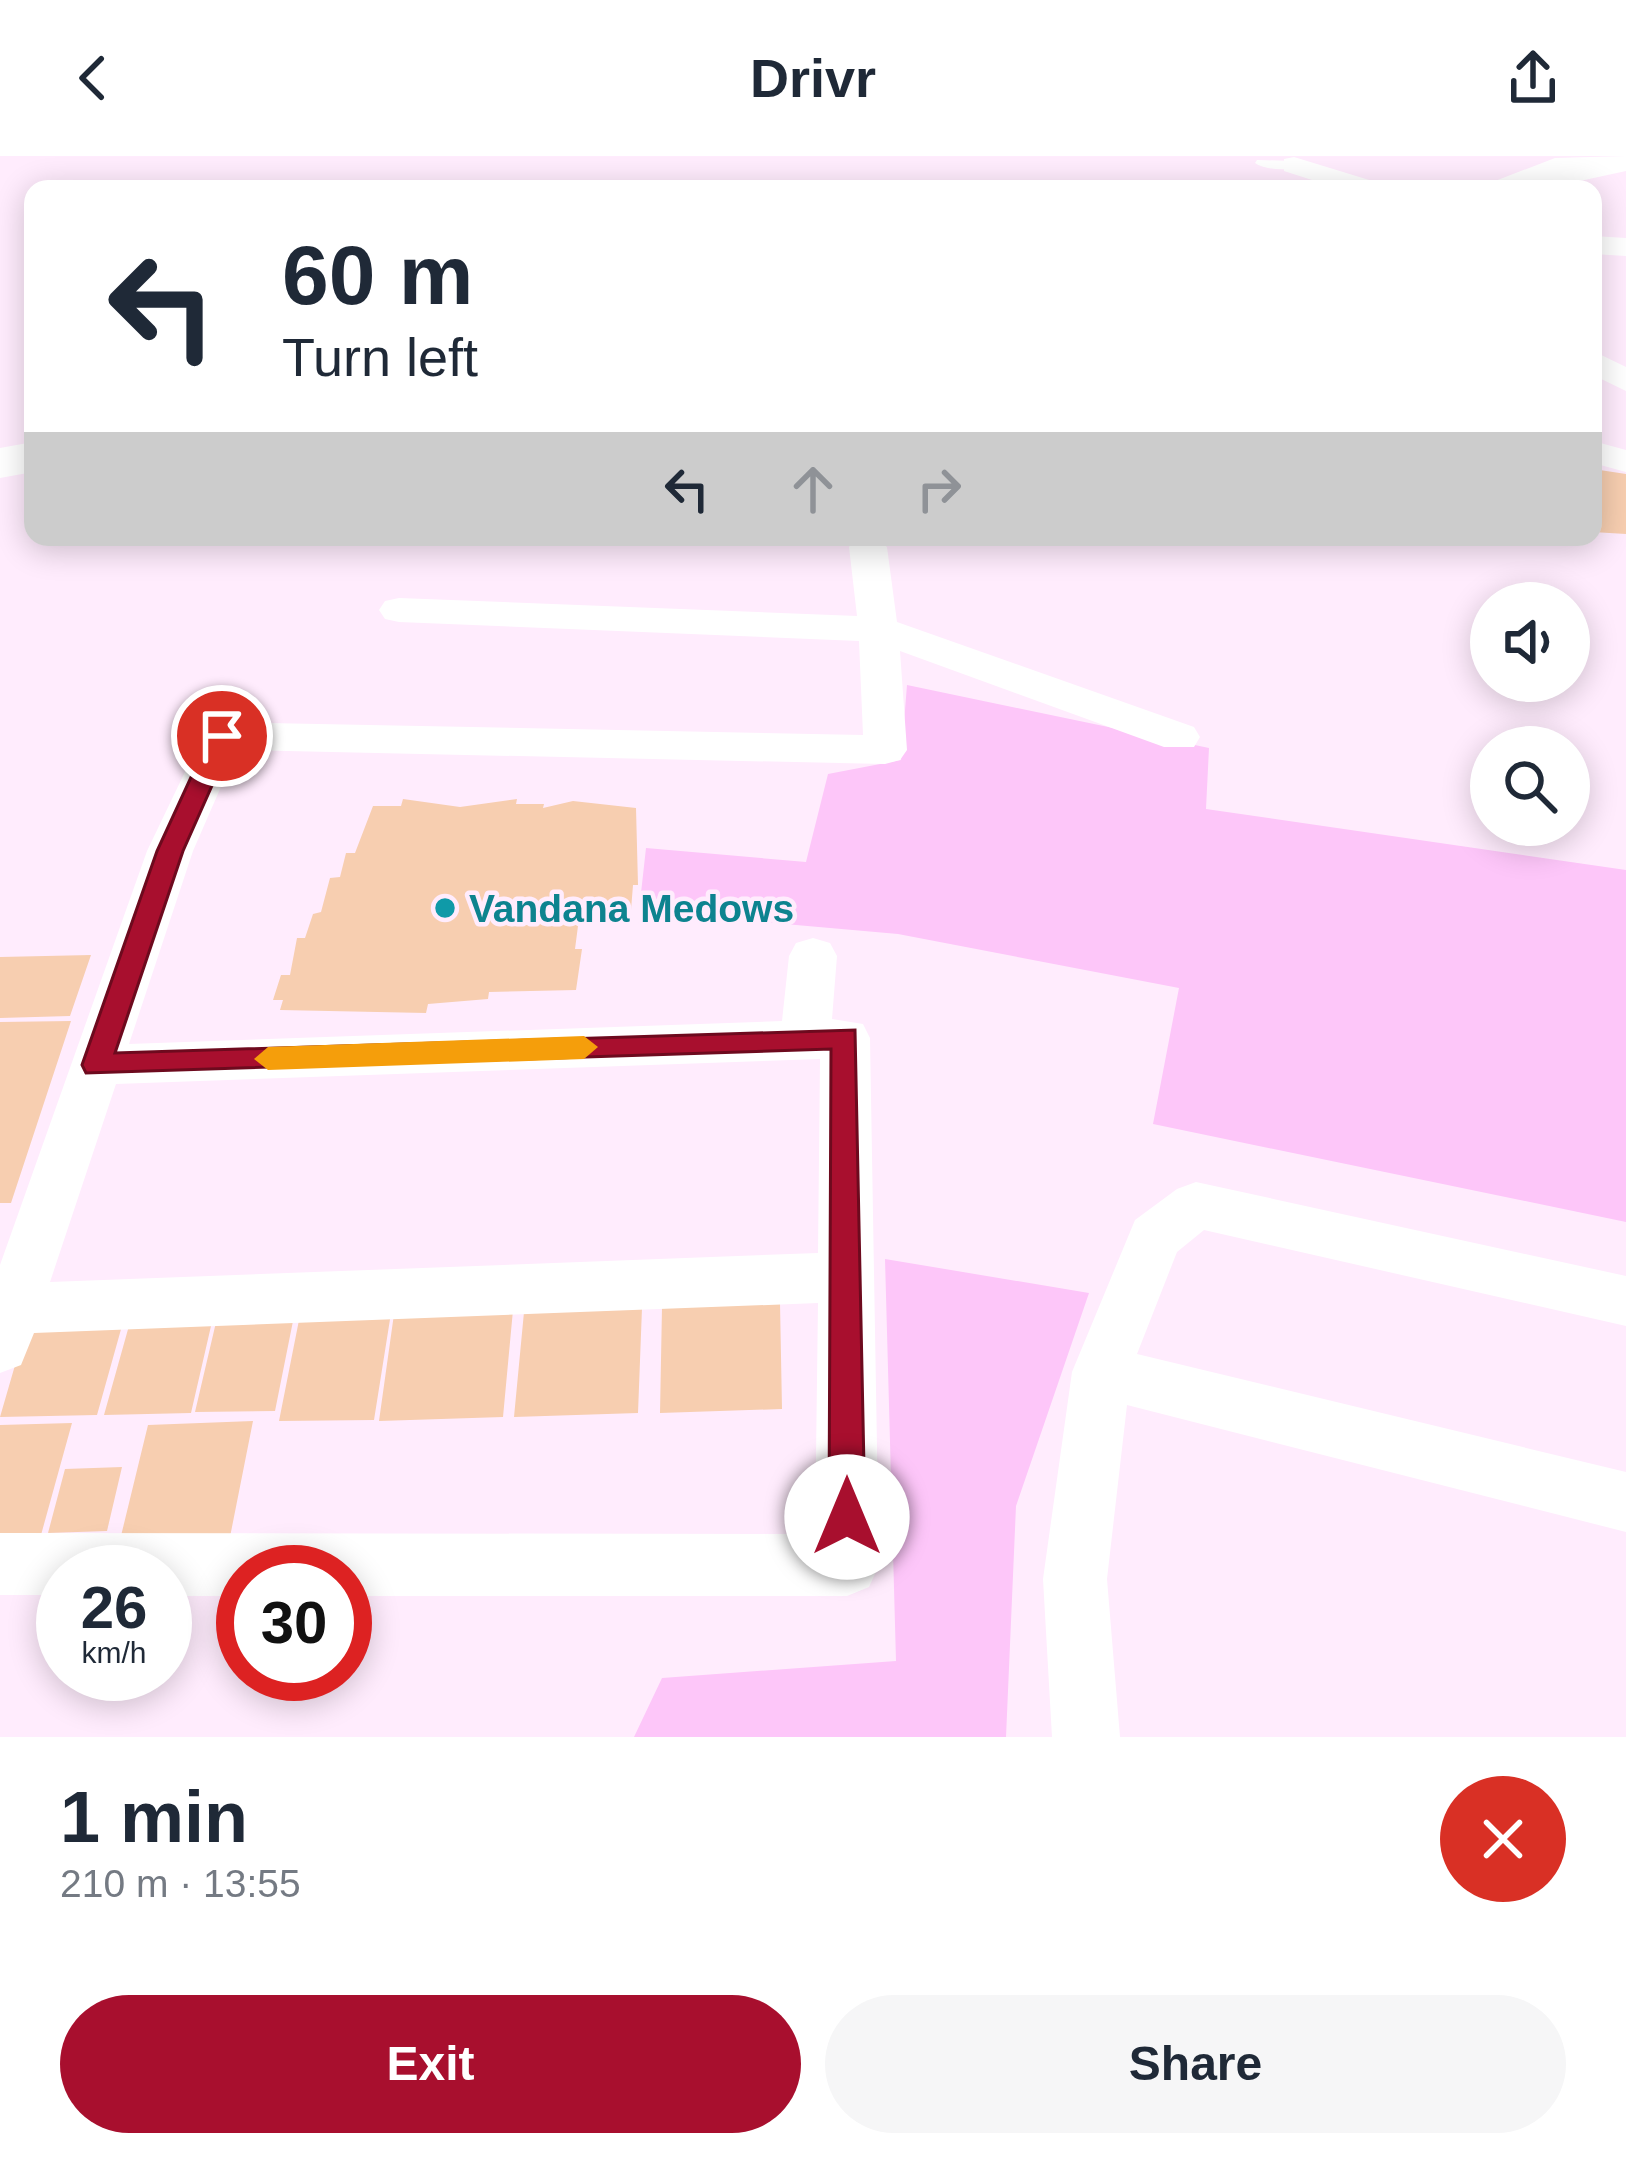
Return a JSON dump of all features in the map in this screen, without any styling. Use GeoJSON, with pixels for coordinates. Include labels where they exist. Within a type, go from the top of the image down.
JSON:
{"type":"FeatureCollection","features":[{"type":"Feature","properties":{"kind":"street"},"geometry":{"type":"LineString","coordinates":[[1528,180],[1568,161],[1626,159]]}},
{"type":"Feature","properties":{"kind":"street"},"geometry":{"type":"LineString","coordinates":[[1294,165],[1342,180]]}},
{"type":"Feature","properties":{"kind":"street"},"geometry":{"type":"LineString","coordinates":[[846,1277],[6,1328],[170,851],[222,736],[885,750],[868,548]]}},
{"type":"Feature","properties":{"kind":"street"},"geometry":{"type":"LineString","coordinates":[[400,610],[878,629],[1179,737]]}},
{"type":"Feature","properties":{"kind":"street"},"geometry":{"type":"LineString","coordinates":[[805,1040],[813,956]]}},
{"type":"Feature","properties":{"kind":"street"},"geometry":{"type":"LineString","coordinates":[[0,1564],[848,1565],[845,1038],[97,1065]]}},
{"type":"Feature","properties":{"kind":"street"},"geometry":{"type":"LineString","coordinates":[[1086,1737],[1075,1579],[1101,1372],[1154,1237],[1196,1205],[1626,1301]]}},
{"type":"Feature","properties":{"kind":"street"},"geometry":{"type":"LineString","coordinates":[[1101,1372],[1626,1502]]}},
{"type":"Feature","properties":{"kind":"lane"},"geometry":{"type":"LineString","coordinates":[[1262,163],[1294,165]]}},
{"type":"Feature","properties":{"kind":"shaded area"},"geometry":{"type":"Polygon","coordinates":[[[907,685],[1209,748],[1206,809],[1626,870],[1626,1222],[1153,1124],[1179,988],[898,934],[639,911],[646,848],[806,862],[828,774],[901,760],[907,685]]]}},
{"type":"Feature","properties":{"kind":"shaded area"},"geometry":{"type":"Polygon","coordinates":[[[885,1259],[1089,1293],[1016,1506],[1006,1737],[634,1737],[662,1678],[896,1661],[885,1259]]]}},
{"type":"Feature","properties":{"kind":"building"},"geometry":{"type":"Polygon","coordinates":[[[1602,470],[1626,474],[1626,534],[1602,533],[1602,470]]]}},
{"type":"Feature","properties":{"kind":"building","name":"Vandana Medows"},"geometry":{"type":"Polygon","coordinates":[[[403,799],[460,807],[517,799],[516,804],[544,804],[543,808],[573,801],[636,808],[638,885],[633,885],[631,910],[607,911],[609,901],[569,905],[566,919],[578,926],[575,949],[582,949],[576,990],[489,992],[488,999],[428,1004],[426,1013],[280,1010],[283,1000],[273,1000],[281,975],[290,975],[297,938],[305,938],[313,914],[321,912],[330,878],[340,877],[346,853],[355,853],[373,806],[401,806],[403,799]]]}},
{"type":"Feature","properties":{"kind":"building"},"geometry":{"type":"Polygon","coordinates":[[[91,955],[70,1016],[0,1018],[0,957],[91,955]]]}},
{"type":"Feature","properties":{"kind":"building"},"geometry":{"type":"Polygon","coordinates":[[[71,1021],[11,1203],[0,1203],[0,1022],[71,1021]]]}},
{"type":"Feature","properties":{"kind":"building"},"geometry":{"type":"Polygon","coordinates":[[[780,1303],[782,1409],[660,1413],[662,1307],[780,1303]]]}},
{"type":"Feature","properties":{"kind":"building"},"geometry":{"type":"Polygon","coordinates":[[[642,1308],[638,1413],[514,1417],[524,1312],[642,1308]]]}},
{"type":"Feature","properties":{"kind":"building"},"geometry":{"type":"Polygon","coordinates":[[[513,1310],[503,1417],[379,1421],[394,1314],[513,1310]]]}},
{"type":"Feature","properties":{"kind":"building"},"geometry":{"type":"Polygon","coordinates":[[[214,1313],[191,1413],[104,1415],[132,1315],[214,1313]]]}},
{"type":"Feature","properties":{"kind":"building"},"geometry":{"type":"Polygon","coordinates":[[[391,1313],[374,1420],[279,1421],[300,1315],[391,1313]]]}},
{"type":"Feature","properties":{"kind":"building"},"geometry":{"type":"Polygon","coordinates":[[[125,1315],[97,1415],[0,1417],[29,1317],[125,1315]]]}},
{"type":"Feature","properties":{"kind":"building"},"geometry":{"type":"Polygon","coordinates":[[[294,1316],[275,1411],[195,1412],[217,1318],[294,1316]]]}},
{"type":"Feature","properties":{"kind":"building"},"geometry":{"type":"Polygon","coordinates":[[[253,1421],[230,1537],[120,1540],[148,1425],[253,1421]]]}},
{"type":"Feature","properties":{"kind":"building"},"geometry":{"type":"Polygon","coordinates":[[[72,1423],[41,1535],[0,1537],[0,1425],[72,1423]]]}},
{"type":"Feature","properties":{"kind":"building"},"geometry":{"type":"Polygon","coordinates":[[[122,1467],[107,1531],[48,1533],[65,1469],[122,1467]]]}},
{"type":"Feature","properties":{"kind":"slow traffic"},"geometry":{"type":"LineString","coordinates":[[268,1059],[584,1047]]}},
{"type":"Feature","properties":{"kind":"place","name":"Vandana Medows"},"geometry":{"type":"Point","coordinates":[445,908]}},
{"type":"Feature","properties":{"kind":"route"},"geometry":{"type":"LineString","coordinates":[[222,736],[170,851],[97,1065],[845,1038],[847,1517]]}}]}
